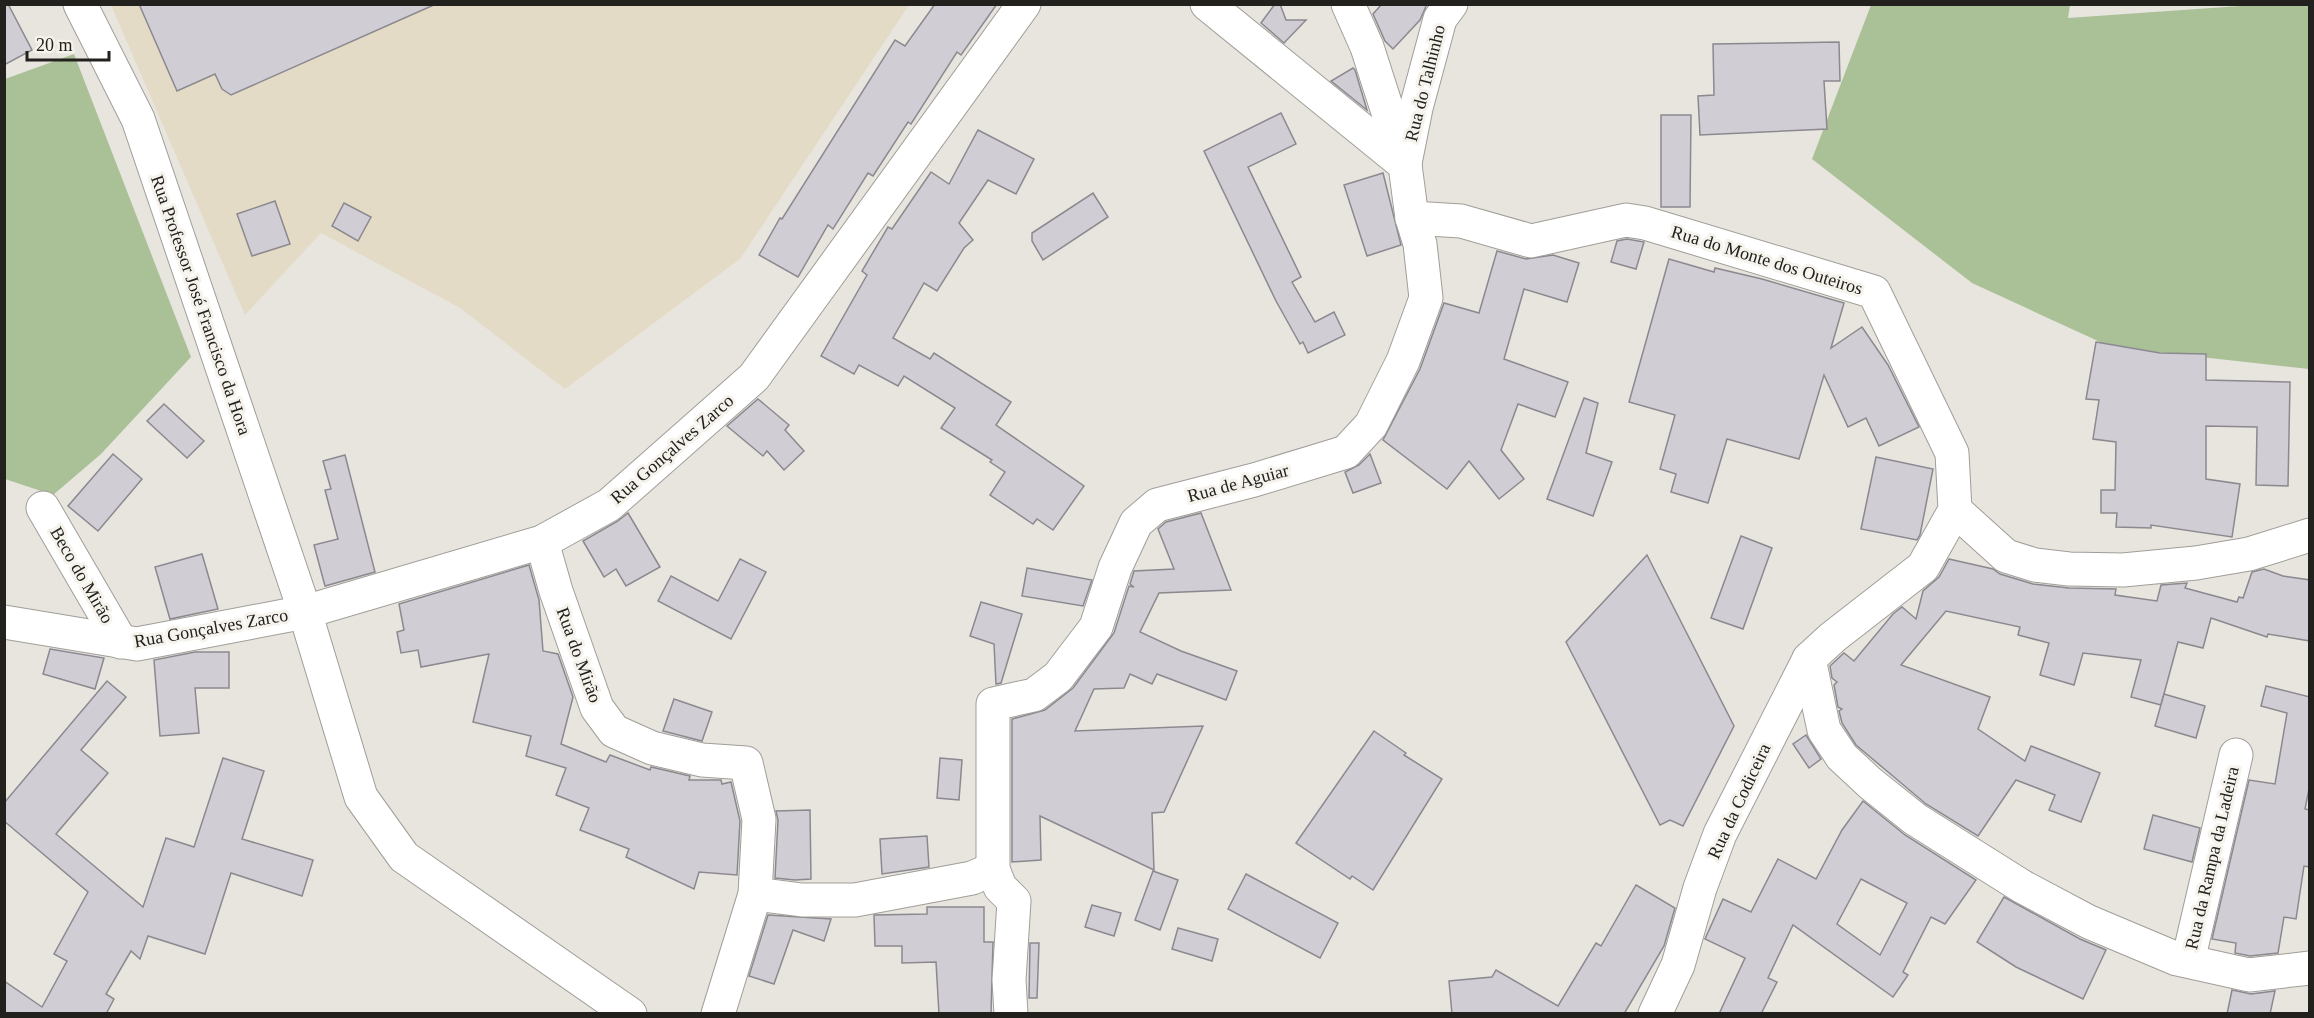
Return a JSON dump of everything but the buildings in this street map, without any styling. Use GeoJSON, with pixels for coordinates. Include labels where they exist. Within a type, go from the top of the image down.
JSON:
{"type":"FeatureCollection","features":[{"type":"Feature","properties":{"kind":"street","name":"Rua Professor José Francisco da Hora"},"geometry":{"type":"LineString","coordinates":[[80,4],[138,119],[305,612],[361,797],[404,857],[630,1014]]}},
{"type":"Feature","properties":{"kind":"street","name":"Rua Gonçalves Zarco"},"geometry":{"type":"LineString","coordinates":[[4,622],[137,644],[305,612],[542,542],[609,505],[754,377],[1024,4]]}},
{"type":"Feature","properties":{"kind":"street"},"geometry":{"type":"LineString","coordinates":[[1208,4],[1404,165]]}},
{"type":"Feature","properties":{"kind":"street"},"geometry":{"type":"LineString","coordinates":[[1348,4],[1367,47],[1404,165]]}},
{"type":"Feature","properties":{"kind":"street","name":"Rua do Talhinho"},"geometry":{"type":"LineString","coordinates":[[1404,165],[1416,108],[1440,19],[1451,4]]}},
{"type":"Feature","properties":{"kind":"street","name":"Rua de Aguiar"},"geometry":{"type":"LineString","coordinates":[[1011,1014],[1009,980],[1014,902],[1000,887],[993,869],[993,704],[1034,695],[1058,677],[1096,627],[1114,568],[1136,523],[1157,505],[1254,480],[1346,452],[1371,425],[1403,361],[1426,298],[1420,244],[1412,218],[1404,165]]}},
{"type":"Feature","properties":{"kind":"street","name":"Rua do Monte dos Outeiros"},"geometry":{"type":"LineString","coordinates":[[1412,218],[1461,221],[1531,241],[1626,220],[1645,223],[1874,292],[1952,453],[1955,510]]}},
{"type":"Feature","properties":{"kind":"street","name":"Beco do Mirão"},"geometry":{"type":"LineString","coordinates":[[43,508],[121,642]]}},
{"type":"Feature","properties":{"kind":"street"},"geometry":{"type":"LineString","coordinates":[[2310,535],[2249,554],[2196,563],[2124,570],[2069,569],[2035,565],[2006,556],[1955,510],[1923,567],[1833,637],[1809,659],[1824,730],[1842,757],[1869,783],[1915,819],[2023,887],[2089,922],[2176,959],[2249,975],[2310,968]]}},
{"type":"Feature","properties":{"kind":"street","name":"Rua do Mirão"},"geometry":{"type":"LineString","coordinates":[[542,542],[556,591],[597,708],[614,731],[652,748],[702,760],[746,763],[759,819],[755,894],[718,1014]]}},
{"type":"Feature","properties":{"kind":"street","name":"Rua da Codiceira"},"geometry":{"type":"LineString","coordinates":[[1655,1014],[1678,965],[1700,888],[1720,834],[1809,659]]}},
{"type":"Feature","properties":{"kind":"street","name":"Rua da Rampa da Ladeira"},"geometry":{"type":"LineString","coordinates":[[2188,961],[2236,755]]}},
{"type":"Feature","properties":{"kind":"street"},"geometry":{"type":"LineString","coordinates":[[755,894],[802,900],[855,900],[972,878],[993,869]]}},
{"type":"Feature","properties":{"kind":"shaded area"},"geometry":{"type":"Polygon","coordinates":[[[111,5],[909,5],[740,259],[565,389],[460,308],[321,233],[245,315],[111,5]]]}},
{"type":"Feature","properties":{"kind":"green space"},"geometry":{"type":"Polygon","coordinates":[[[1871,5],[2070,5],[2068,18],[2254,5],[2309,5],[2309,369],[2111,347],[1972,283],[1812,159],[1871,5]]]}},
{"type":"Feature","properties":{"kind":"green space"},"geometry":{"type":"Polygon","coordinates":[[[74,54],[191,357],[101,454],[53,495],[5,479],[5,79],[74,54]]]}}]}
